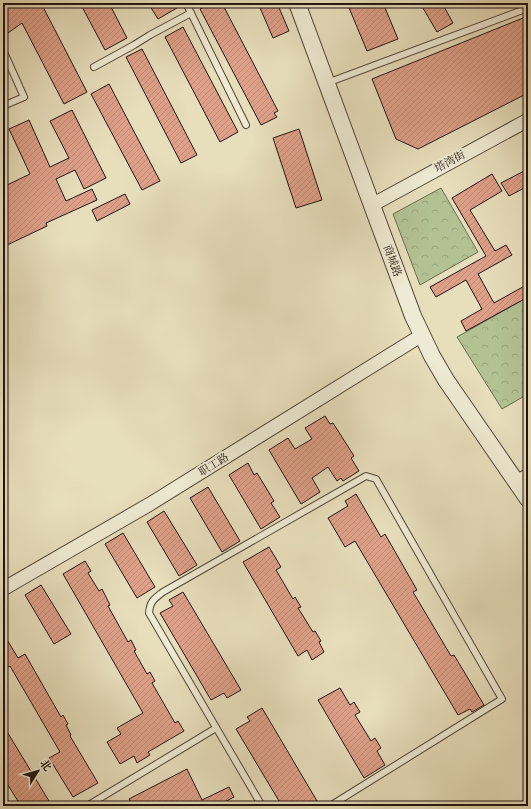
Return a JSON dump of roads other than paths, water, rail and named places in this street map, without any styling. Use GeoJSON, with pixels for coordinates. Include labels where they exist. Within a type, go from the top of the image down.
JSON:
{"type":"FeatureCollection","features":[{"type":"Feature","properties":{"kind":"street","name":"商城路"},"geometry":{"type":"LineString","coordinates":[[297,3],[413,316],[446,380],[521,475],[528,500]]}},
{"type":"Feature","properties":{"kind":"street","name":"塔湾街"},"geometry":{"type":"LineString","coordinates":[[372,205],[528,120]]}},
{"type":"Feature","properties":{"kind":"street","name":"职工路"},"geometry":{"type":"LineString","coordinates":[[3,589],[150,504],[422,335]]}},
{"type":"Feature","properties":{"kind":"lane"},"geometry":{"type":"LineString","coordinates":[[186,3],[246,125]]}},
{"type":"Feature","properties":{"kind":"lane"},"geometry":{"type":"LineString","coordinates":[[327,84],[528,8]]}},
{"type":"Feature","properties":{"kind":"lane"},"geometry":{"type":"LineString","coordinates":[[94,67],[191,13]]}},
{"type":"Feature","properties":{"kind":"lane"},"geometry":{"type":"LineString","coordinates":[[3,50],[24,96],[3,106]]}},
{"type":"Feature","properties":{"kind":"lane"},"geometry":{"type":"LineString","coordinates":[[262,806],[150,613],[150,605],[154,598],[163,592],[366,476],[376,479],[502,699],[330,806]]}},
{"type":"Feature","properties":{"kind":"lane"},"geometry":{"type":"LineString","coordinates":[[87,806],[216,728]]}}]}
